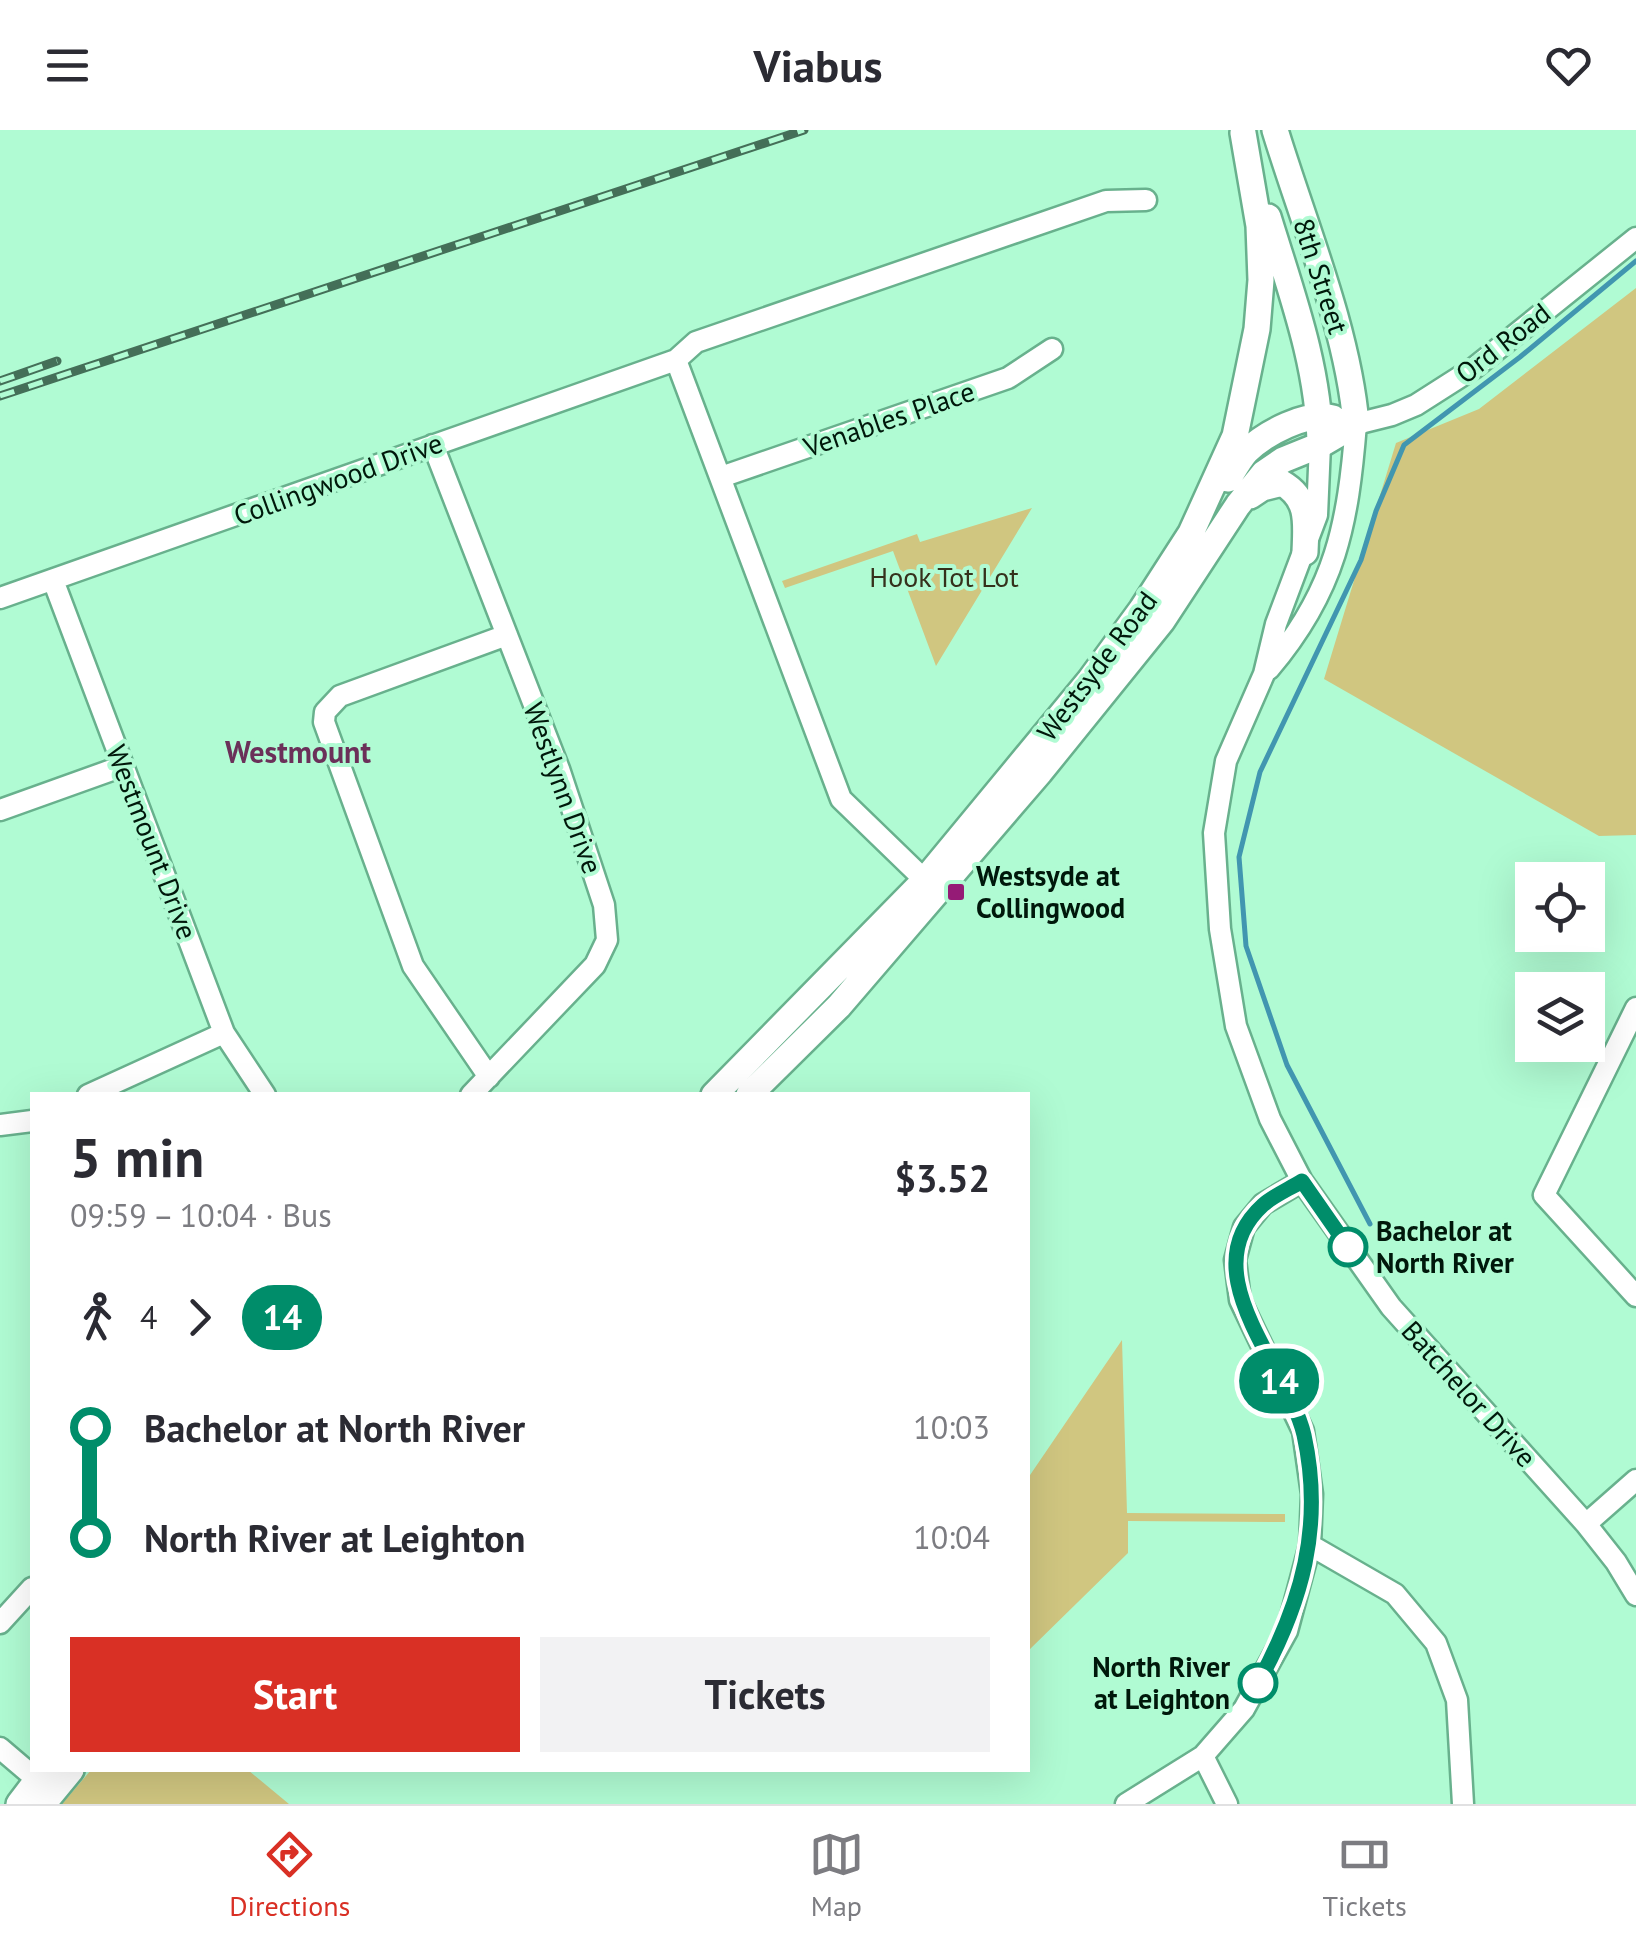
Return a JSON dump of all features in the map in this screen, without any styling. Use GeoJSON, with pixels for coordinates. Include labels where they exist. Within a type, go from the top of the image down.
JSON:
{"type":"FeatureCollection","features":[{"type":"Feature","properties":{"kind":"main road","name":"8th Street"},"geometry":{"type":"LineString","coordinates":[[1274,130],[1343,346],[1353,386],[1356,424]]}},
{"type":"Feature","properties":{"kind":"main road","name":"8th Street"},"geometry":{"type":"LineString","coordinates":[[1242,132],[1309,352],[1320,414]]}},
{"type":"Feature","properties":{"kind":"main road","name":"Westsyde Road"},"geometry":{"type":"LineString","coordinates":[[752,1092],[838,1006],[1090,680],[1191,532],[1235,436],[1257,330],[1261,280],[1258,226],[1242,132]]}},
{"type":"Feature","properties":{"kind":"main road"},"geometry":{"type":"LineString","coordinates":[[1191,532],[1246,452],[1268,435],[1320,414],[1356,424]]}},
{"type":"Feature","properties":{"kind":"main road","name":"Batchelor Drive"},"geometry":{"type":"LineString","coordinates":[[1320,414],[1320,444]]}},
{"type":"Feature","properties":{"kind":"main road","name":"Westsyde Road"},"geometry":{"type":"LineString","coordinates":[[717,1092],[930,887],[1040,772],[1162,620],[1238,505],[1264,473],[1356,424]]}},
{"type":"Feature","properties":{"kind":"main road"},"geometry":{"type":"LineString","coordinates":[[1238,505],[1262,488],[1282,484],[1294,490],[1306,516],[1305,552]]}},
{"type":"Feature","properties":{"kind":"main road"},"geometry":{"type":"LineString","coordinates":[[19,1804],[68,1772]]}},
{"type":"Feature","properties":{"kind":"street","name":"Collingwood Drive"},"geometry":{"type":"LineString","coordinates":[[0,598],[676,360],[696,342],[1106,201],[1146,200]]}},
{"type":"Feature","properties":{"kind":"street","name":"Ord Road"},"geometry":{"type":"LineString","coordinates":[[1356,424],[1416,404],[1474,368],[1636,238]]}},
{"type":"Feature","properties":{"kind":"street","name":"Venables Place"},"geometry":{"type":"LineString","coordinates":[[721,478],[1008,378],[1052,349]]}},
{"type":"Feature","properties":{"kind":"street"},"geometry":{"type":"LineString","coordinates":[[676,360],[841,799],[930,887]]}},
{"type":"Feature","properties":{"kind":"street","name":"Batchelor Drive"},"geometry":{"type":"LineString","coordinates":[[1264,674],[1298,634],[1326,583],[1344,531],[1356,424]]}},
{"type":"Feature","properties":{"kind":"street","name":"Batchelor Drive"},"geometry":{"type":"LineString","coordinates":[[1320,444],[1317,515],[1276,624],[1264,674],[1226,761],[1214,833],[1220,929],[1236,1026],[1270,1119],[1302,1181],[1391,1307],[1586,1524],[1636,1595]]}},
{"type":"Feature","properties":{"kind":"street","name":"Westlynn Drive"},"geometry":{"type":"LineString","coordinates":[[433,445],[583,837],[608,929],[603,952],[595,965],[474,1092]]}},
{"type":"Feature","properties":{"kind":"street","name":"Westmount Drive"},"geometry":{"type":"LineString","coordinates":[[53,580],[224,1033],[263,1092]]}},
{"type":"Feature","properties":{"kind":"street"},"geometry":{"type":"LineString","coordinates":[[489,1077],[413,966],[324,722],[325,712],[340,696],[507,635]]}},
{"type":"Feature","properties":{"kind":"street"},"geometry":{"type":"LineString","coordinates":[[0,810],[124,766]]}},
{"type":"Feature","properties":{"kind":"street"},"geometry":{"type":"LineString","coordinates":[[1636,1008],[1544,1195],[1636,1296]]}},
{"type":"Feature","properties":{"kind":"street"},"geometry":{"type":"LineString","coordinates":[[95,1092],[224,1033]]}},
{"type":"Feature","properties":{"kind":"street"},"geometry":{"type":"LineString","coordinates":[[0,1124],[30,1126]]}},
{"type":"Feature","properties":{"kind":"street"},"geometry":{"type":"LineString","coordinates":[[1126,1804],[1203,1756],[1244,1709],[1286,1632],[1310,1545],[1312,1494],[1303,1431],[1240,1300],[1236,1260],[1244,1227],[1264,1204],[1302,1181]]}},
{"type":"Feature","properties":{"kind":"street"},"geometry":{"type":"LineString","coordinates":[[1586,1524],[1636,1480]]}},
{"type":"Feature","properties":{"kind":"street"},"geometry":{"type":"LineString","coordinates":[[1310,1545],[1395,1594],[1436,1643],[1457,1700],[1463,1804]]}},
{"type":"Feature","properties":{"kind":"street"},"geometry":{"type":"LineString","coordinates":[[0,1622],[30,1590]]}},
{"type":"Feature","properties":{"kind":"street"},"geometry":{"type":"LineString","coordinates":[[0,1748],[44,1786]]}},
{"type":"Feature","properties":{"kind":"street"},"geometry":{"type":"LineString","coordinates":[[1203,1756],[1227,1804]]}},
{"type":"Feature","properties":{"kind":"green space"},"geometry":{"type":"Polygon","coordinates":[[[1636,288],[1636,835],[1599,836],[1324,679],[1396,443],[1479,409],[1636,288]]]}},
{"type":"Feature","properties":{"kind":"green space","name":"Hook Tot Lot"},"geometry":{"type":"Polygon","coordinates":[[[1032,508],[936,666],[893,551],[785,588],[782,581],[917,534],[920,542],[1032,508]]]}},
{"type":"Feature","properties":{"kind":"green space"},"geometry":{"type":"Polygon","coordinates":[[[1122,1340],[1127,1513],[1285,1514],[1285,1522],[1128,1521],[1128,1553],[1030,1649],[1030,1475],[1122,1340]]]}},
{"type":"Feature","properties":{"kind":"green space"},"geometry":{"type":"Polygon","coordinates":[[[89,1772],[250,1772],[289,1804],[62,1804],[89,1772]]]}},
{"type":"Feature","properties":{"kind":"waterway"},"geometry":{"type":"LineString","coordinates":[[1370,1224],[1287,1065],[1246,946],[1239,857],[1260,772],[1361,560],[1376,511],[1404,445],[1520,357],[1636,261]]}},
{"type":"Feature","properties":{"kind":"railway"},"geometry":{"type":"LineString","coordinates":[[0,396],[804,130]]}},
{"type":"Feature","properties":{"kind":"railway"},"geometry":{"type":"LineString","coordinates":[[0,381],[57,361]]}},
{"type":"Feature","properties":{"kind":"bus line","name":"14"},"geometry":{"type":"LineString","coordinates":[[1258,1683],[1286,1632],[1310,1545],[1312,1494],[1303,1431],[1240,1300],[1236,1260],[1244,1227],[1264,1204],[1302,1181],[1348,1247]]}},
{"type":"Feature","properties":{"kind":"place","name":"Westsyde at Collingwood"},"geometry":{"type":"Point","coordinates":[956,892]}},
{"type":"Feature","properties":{"kind":"place","name":"Bachelor at North River"},"geometry":{"type":"Point","coordinates":[1348,1247]}},
{"type":"Feature","properties":{"kind":"place","name":"North River at Leighton"},"geometry":{"type":"Point","coordinates":[1258,1683]}},
{"type":"Feature","properties":{"kind":"district","name":"Westmount"},"geometry":{"type":"Point","coordinates":[298,753]}}]}
